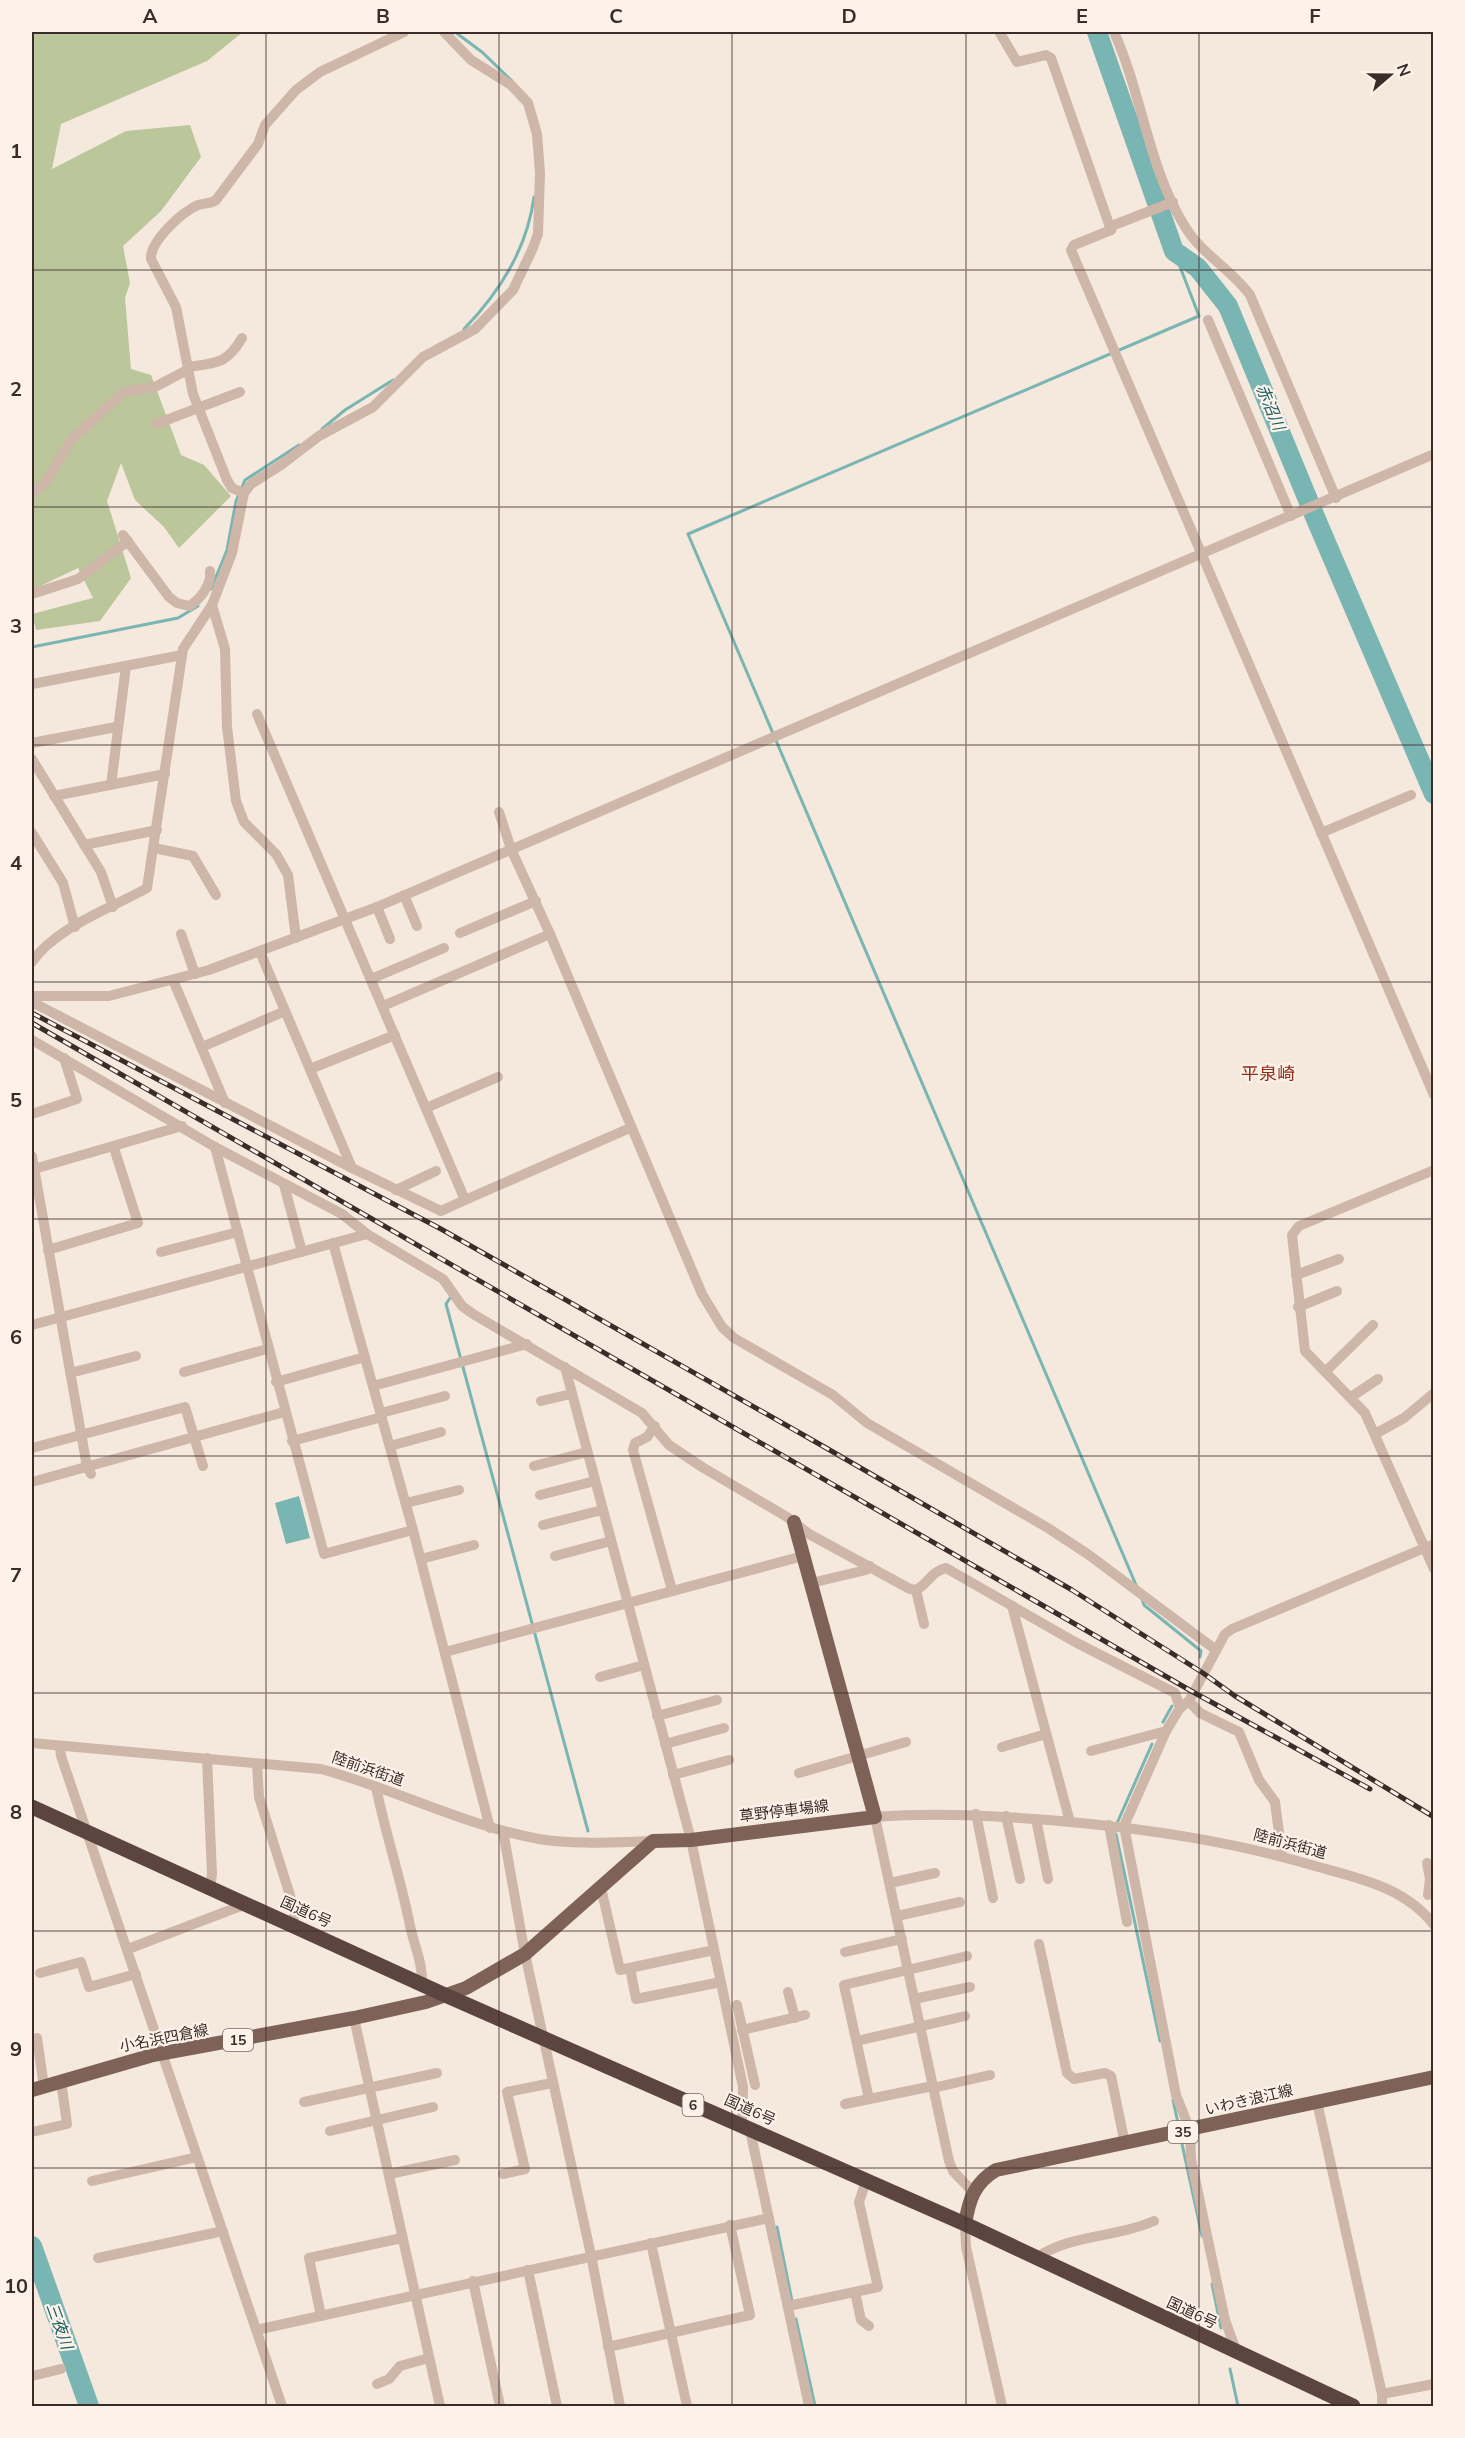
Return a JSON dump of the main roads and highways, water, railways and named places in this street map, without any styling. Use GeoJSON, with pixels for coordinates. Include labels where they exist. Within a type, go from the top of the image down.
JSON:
{"type":"FeatureCollection","features":[{"type":"Feature","properties":{"kind":"highway","name":"国道6号"},"geometry":{"type":"LineString","coordinates":[[32,1807],[445,1995],[965,2224],[1353,2406]]}},
{"type":"Feature","properties":{"kind":"main road","name":"草野停車場線"},"geometry":{"type":"LineString","coordinates":[[445,1995],[476,1983],[525,1954],[653,1841],[691,1840],[875,1817],[794,1522]]}},
{"type":"Feature","properties":{"kind":"main road","name":"小名浜四倉線"},"geometry":{"type":"LineString","coordinates":[[38,2089],[163,2054],[354,2018],[445,1995]]}},
{"type":"Feature","properties":{"kind":"main road","name":"いわき浪江線"},"geometry":{"type":"LineString","coordinates":[[965,2224],[973,2192],[986,2176],[996,2170],[1434,2077]]}},
{"type":"Feature","properties":{"kind":"water"},"geometry":{"type":"Polygon","coordinates":[[[299,1496],[310,1538],[286,1544],[275,1503],[299,1496]]]}},
{"type":"Feature","properties":{"kind":"waterway"},"geometry":{"type":"LineString","coordinates":[[455,32],[482,52],[512,81]]}},
{"type":"Feature","properties":{"kind":"waterway","name":"赤沼川"},"geometry":{"type":"LineString","coordinates":[[1097,32],[1174,251],[1198,268],[1228,306],[1318,524],[1434,794]]}},
{"type":"Feature","properties":{"kind":"waterway"},"geometry":{"type":"LineString","coordinates":[[464,329],[489,300],[510,269],[525,234],[534,197]]}},
{"type":"Feature","properties":{"kind":"waterway"},"geometry":{"type":"LineString","coordinates":[[1136,1585],[688,534],[1199,316],[1174,251]]}},
{"type":"Feature","properties":{"kind":"waterway"},"geometry":{"type":"LineString","coordinates":[[322,429],[345,410],[393,380]]}},
{"type":"Feature","properties":{"kind":"waterway"},"geometry":{"type":"LineString","coordinates":[[211,589],[227,550],[236,501],[245,480],[299,445]]}},
{"type":"Feature","properties":{"kind":"waterway"},"geometry":{"type":"LineString","coordinates":[[32,647],[178,618],[198,606]]}},
{"type":"Feature","properties":{"kind":"waterway"},"geometry":{"type":"LineString","coordinates":[[450,1298],[446,1304],[588,1831]]}},
{"type":"Feature","properties":{"kind":"waterway"},"geometry":{"type":"LineString","coordinates":[[1142,1599],[1144,1605],[1201,1651],[1200,1657]]}},
{"type":"Feature","properties":{"kind":"waterway"},"geometry":{"type":"LineString","coordinates":[[1163,1722],[1172,1706]]}},
{"type":"Feature","properties":{"kind":"waterway"},"geometry":{"type":"LineString","coordinates":[[1118,1821],[1152,1744]]}},
{"type":"Feature","properties":{"kind":"waterway"},"geometry":{"type":"LineString","coordinates":[[1116,1834],[1160,2041]]}},
{"type":"Feature","properties":{"kind":"waterway"},"geometry":{"type":"LineString","coordinates":[[1173,2100],[1178,2123]]}},
{"type":"Feature","properties":{"kind":"waterway"},"geometry":{"type":"LineString","coordinates":[[1182,2144],[1202,2236]]}},
{"type":"Feature","properties":{"kind":"waterway"},"geometry":{"type":"LineString","coordinates":[[777,2227],[792,2301]]}},
{"type":"Feature","properties":{"kind":"waterway","name":"三夜川"},"geometry":{"type":"LineString","coordinates":[[32,2246],[89,2406]]}},
{"type":"Feature","properties":{"kind":"waterway"},"geometry":{"type":"LineString","coordinates":[[1212,2284],[1221,2328]]}},
{"type":"Feature","properties":{"kind":"waterway"},"geometry":{"type":"LineString","coordinates":[[796,2319],[815,2406]]}},
{"type":"Feature","properties":{"kind":"waterway"},"geometry":{"type":"LineString","coordinates":[[1230,2369],[1238,2406]]}},
{"type":"Feature","properties":{"kind":"railway"},"geometry":{"type":"LineString","coordinates":[[32,1013],[441,1229],[821,1445],[1072,1590],[1203,1673],[1235,1696],[1434,1817]]}},
{"type":"Feature","properties":{"kind":"railway"},"geometry":{"type":"LineString","coordinates":[[32,1023],[1193,1692],[1370,1789]]}},
{"type":"Feature","properties":{"kind":"district","name":"平泉崎"},"geometry":{"type":"Point","coordinates":[1268,1074]}}]}
